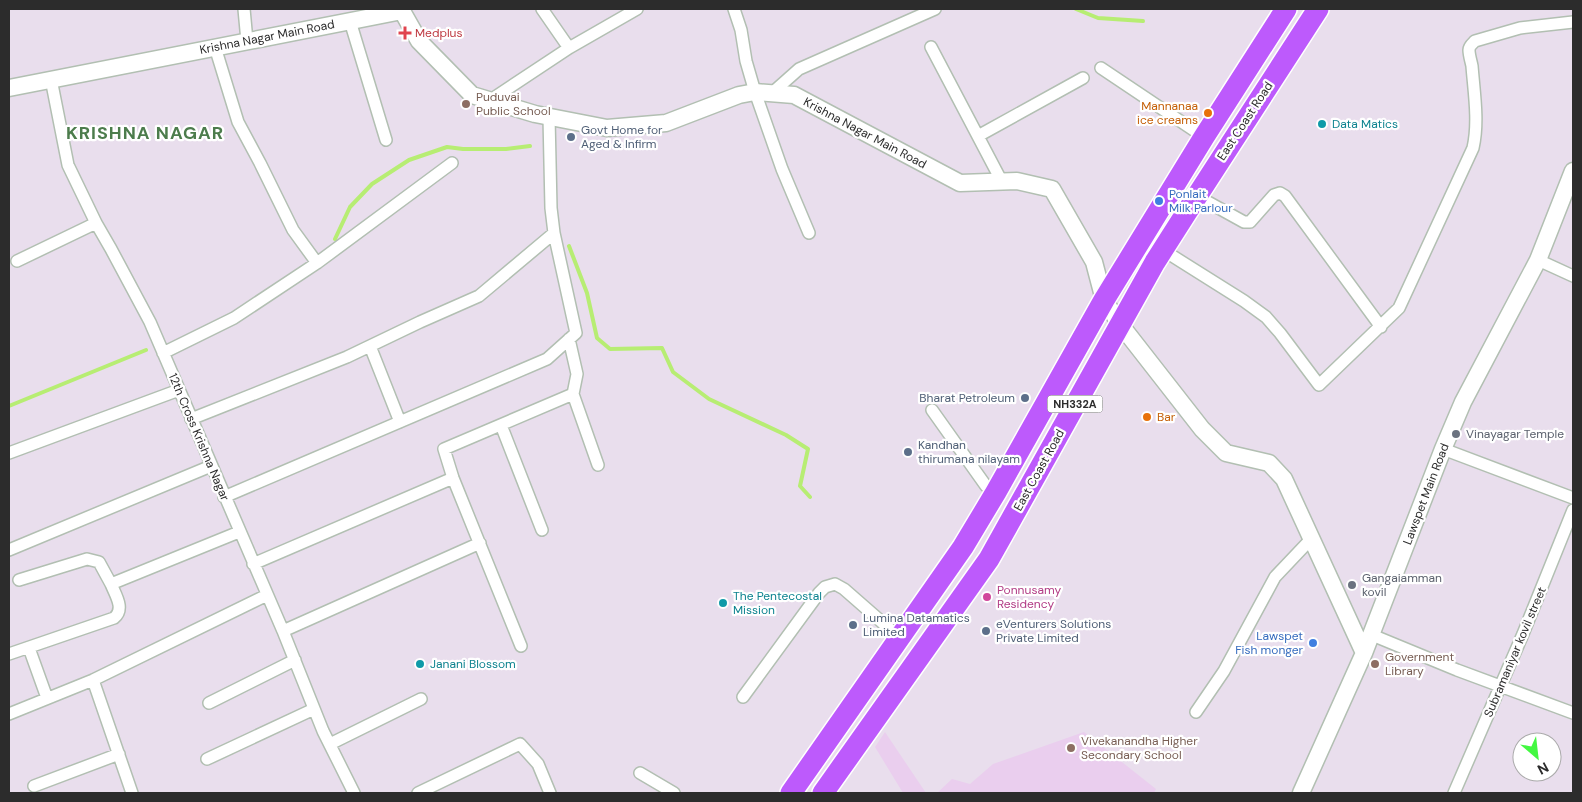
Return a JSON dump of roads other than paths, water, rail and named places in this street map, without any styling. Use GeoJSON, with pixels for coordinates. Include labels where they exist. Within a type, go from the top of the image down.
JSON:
{"type":"FeatureCollection","features":[{"type":"Feature","properties":{"kind":"highway","name":"East Coast Road"},"geometry":{"type":"LineString","coordinates":[[791,793],[963,547],[1104,300],[1204,136],[1286,9]]}},
{"type":"Feature","properties":{"kind":"highway","name":"East Coast Road"},"geometry":{"type":"LineString","coordinates":[[823,793],[989,559],[1163,250],[1318,9]]}},
{"type":"Feature","properties":{"kind":"street"},"geometry":{"type":"LineString","coordinates":[[244,9],[247,41]]}},
{"type":"Feature","properties":{"kind":"street"},"geometry":{"type":"LineString","coordinates":[[542,9],[569,48]]}},
{"type":"Feature","properties":{"kind":"street"},"geometry":{"type":"LineString","coordinates":[[489,101],[569,48],[637,9]]}},
{"type":"Feature","properties":{"kind":"street"},"geometry":{"type":"LineString","coordinates":[[734,9],[741,30],[746,61],[755,92],[782,168],[809,232]]}},
{"type":"Feature","properties":{"kind":"street"},"geometry":{"type":"LineString","coordinates":[[772,93],[800,69],[935,9]]}},
{"type":"Feature","properties":{"kind":"street","name":"Krishna Nagar Main Road"},"geometry":{"type":"LineString","coordinates":[[9,88],[403,10],[419,41],[472,95],[489,101],[549,117],[607,128],[666,123],[739,95],[755,92],[794,95],[960,184],[1017,181],[1052,188],[1094,262],[1104,300]]}},
{"type":"Feature","properties":{"kind":"street"},"geometry":{"type":"LineString","coordinates":[[350,21],[386,140]]}},
{"type":"Feature","properties":{"kind":"street"},"geometry":{"type":"LineString","coordinates":[[1163,250],[1266,317],[1319,385],[1400,308],[1473,148],[1476,137],[1476,123],[1470,45],[1475,41],[1520,28],[1573,22]]}},
{"type":"Feature","properties":{"kind":"street"},"geometry":{"type":"LineString","coordinates":[[215,47],[238,122],[293,230],[316,263]]}},
{"type":"Feature","properties":{"kind":"street"},"geometry":{"type":"LineString","coordinates":[[932,47],[1002,182]]}},
{"type":"Feature","properties":{"kind":"street"},"geometry":{"type":"LineString","coordinates":[[1102,68],[1204,136]]}},
{"type":"Feature","properties":{"kind":"street"},"geometry":{"type":"LineString","coordinates":[[978,136],[1083,78]]}},
{"type":"Feature","properties":{"kind":"street","name":"12th Cross Krishna Nagar"},"geometry":{"type":"LineString","coordinates":[[51,79],[68,166],[96,223],[150,322],[283,631],[314,709],[354,793]]}},
{"type":"Feature","properties":{"kind":"street"},"geometry":{"type":"LineString","coordinates":[[224,497],[547,359],[576,333],[554,233],[551,208],[549,117]]}},
{"type":"Feature","properties":{"kind":"street"},"geometry":{"type":"LineString","coordinates":[[163,353],[234,318],[316,263],[452,163]]}},
{"type":"Feature","properties":{"kind":"street","name":"Lawspet Main Road"},"geometry":{"type":"LineString","coordinates":[[1301,793],[1372,635],[1443,449],[1463,402],[1538,260],[1573,171]]}},
{"type":"Feature","properties":{"kind":"street"},"geometry":{"type":"LineString","coordinates":[[1196,196],[1244,222],[1250,222],[1274,195],[1280,193],[1285,196],[1381,326]]}},
{"type":"Feature","properties":{"kind":"street"},"geometry":{"type":"LineString","coordinates":[[17,261],[96,223]]}},
{"type":"Feature","properties":{"kind":"street"},"geometry":{"type":"LineString","coordinates":[[191,419],[347,357],[479,296],[554,233]]}},
{"type":"Feature","properties":{"kind":"street"},"geometry":{"type":"LineString","coordinates":[[1538,260],[1573,276]]}},
{"type":"Feature","properties":{"kind":"street"},"geometry":{"type":"LineString","coordinates":[[1104,300],[1120,324],[1202,429],[1226,453],[1270,463],[1284,479],[1364,653]]}},
{"type":"Feature","properties":{"kind":"street"},"geometry":{"type":"LineString","coordinates":[[569,339],[577,374],[573,394],[598,465]]}},
{"type":"Feature","properties":{"kind":"street"},"geometry":{"type":"LineString","coordinates":[[370,346],[400,422]]}},
{"type":"Feature","properties":{"kind":"street"},"geometry":{"type":"LineString","coordinates":[[9,454],[179,390]]}},
{"type":"Feature","properties":{"kind":"street"},"geometry":{"type":"LineString","coordinates":[[521,646],[452,478],[444,449],[573,394]]}},
{"type":"Feature","properties":{"kind":"street"},"geometry":{"type":"LineString","coordinates":[[932,410],[986,486],[996,492]]}},
{"type":"Feature","properties":{"kind":"street"},"geometry":{"type":"LineString","coordinates":[[501,424],[542,530]]}},
{"type":"Feature","properties":{"kind":"street"},"geometry":{"type":"LineString","coordinates":[[1443,449],[1573,498]]}},
{"type":"Feature","properties":{"kind":"street"},"geometry":{"type":"LineString","coordinates":[[9,550],[211,466]]}},
{"type":"Feature","properties":{"kind":"street"},"geometry":{"type":"LineString","coordinates":[[254,564],[452,478]]}},
{"type":"Feature","properties":{"kind":"street","name":"Subramaniyar kovil street"},"geometry":{"type":"LineString","coordinates":[[1454,793],[1573,510]]}},
{"type":"Feature","properties":{"kind":"street"},"geometry":{"type":"LineString","coordinates":[[111,584],[239,532]]}},
{"type":"Feature","properties":{"kind":"street"},"geometry":{"type":"LineString","coordinates":[[1196,712],[1224,671],[1275,577],[1311,538]]}},
{"type":"Feature","properties":{"kind":"street"},"geometry":{"type":"LineString","coordinates":[[283,631],[480,544]]}},
{"type":"Feature","properties":{"kind":"street"},"geometry":{"type":"LineString","coordinates":[[9,654],[114,618],[119,614],[120,608],[111,584],[98,562],[87,559],[19,580]]}},
{"type":"Feature","properties":{"kind":"street"},"geometry":{"type":"LineString","coordinates":[[743,697],[825,587],[835,584],[844,589],[900,638]]}},
{"type":"Feature","properties":{"kind":"street"},"geometry":{"type":"LineString","coordinates":[[9,714],[93,680],[267,595]]}},
{"type":"Feature","properties":{"kind":"street"},"geometry":{"type":"LineString","coordinates":[[1372,635],[1573,714]]}},
{"type":"Feature","properties":{"kind":"street"},"geometry":{"type":"LineString","coordinates":[[29,648],[47,698]]}},
{"type":"Feature","properties":{"kind":"street"},"geometry":{"type":"LineString","coordinates":[[209,703],[294,660]]}},
{"type":"Feature","properties":{"kind":"street"},"geometry":{"type":"LineString","coordinates":[[93,680],[132,793]]}},
{"type":"Feature","properties":{"kind":"street"},"geometry":{"type":"LineString","coordinates":[[330,744],[421,699]]}},
{"type":"Feature","properties":{"kind":"street"},"geometry":{"type":"LineString","coordinates":[[206,759],[314,709]]}},
{"type":"Feature","properties":{"kind":"street"},"geometry":{"type":"LineString","coordinates":[[418,793],[520,744],[538,764],[550,793]]}},
{"type":"Feature","properties":{"kind":"street"},"geometry":{"type":"LineString","coordinates":[[34,786],[119,754]]}},
{"type":"Feature","properties":{"kind":"street"},"geometry":{"type":"LineString","coordinates":[[640,773],[672,792]]}},
{"type":"Feature","properties":{"kind":"waterway"},"geometry":{"type":"LineString","coordinates":[[1076,9],[1098,18],[1143,21]]}},
{"type":"Feature","properties":{"kind":"waterway"},"geometry":{"type":"LineString","coordinates":[[335,239],[350,207],[372,184],[409,160],[447,147],[506,149],[530,146]]}},
{"type":"Feature","properties":{"kind":"waterway"},"geometry":{"type":"LineString","coordinates":[[569,246],[587,293],[597,338],[610,349],[662,348],[673,372],[709,399],[786,435],[808,449],[800,486],[810,497]]}},
{"type":"Feature","properties":{"kind":"waterway"},"geometry":{"type":"LineString","coordinates":[[9,406],[146,350]]}},
{"type":"Feature","properties":{"kind":"place","name":"Medplus"},"geometry":{"type":"Point","coordinates":[405,33]}},
{"type":"Feature","properties":{"kind":"place","name":"Puduvai Public School"},"geometry":{"type":"Point","coordinates":[466,104]}},
{"type":"Feature","properties":{"kind":"place","name":"Mannanaa ice creams"},"geometry":{"type":"Point","coordinates":[1208,113]}},
{"type":"Feature","properties":{"kind":"place","name":"Data Matics"},"geometry":{"type":"Point","coordinates":[1322,124]}},
{"type":"Feature","properties":{"kind":"place","name":"Govt Home for Aged & Infirm"},"geometry":{"type":"Point","coordinates":[571,137]}},
{"type":"Feature","properties":{"kind":"place","name":"Ponlait Milk Parlour"},"geometry":{"type":"Point","coordinates":[1159,201]}},
{"type":"Feature","properties":{"kind":"place","name":"Bharat Petroleum"},"geometry":{"type":"Point","coordinates":[1025,398]}},
{"type":"Feature","properties":{"kind":"place","name":"Bar"},"geometry":{"type":"Point","coordinates":[1147,417]}},
{"type":"Feature","properties":{"kind":"place","name":"Vinayagar Temple"},"geometry":{"type":"Point","coordinates":[1456,434]}},
{"type":"Feature","properties":{"kind":"place","name":"Kandhan thirumana nilayam"},"geometry":{"type":"Point","coordinates":[908,452]}},
{"type":"Feature","properties":{"kind":"place","name":"Gangaiamman kovil"},"geometry":{"type":"Point","coordinates":[1352,585]}},
{"type":"Feature","properties":{"kind":"place","name":"Ponnusamy Residency"},"geometry":{"type":"Point","coordinates":[987,597]}},
{"type":"Feature","properties":{"kind":"place","name":"The Pentecostal Mission"},"geometry":{"type":"Point","coordinates":[723,603]}},
{"type":"Feature","properties":{"kind":"place","name":"Lumina Datamatics Limited"},"geometry":{"type":"Point","coordinates":[853,625]}},
{"type":"Feature","properties":{"kind":"place","name":"eVenturers Solutions Private Limited"},"geometry":{"type":"Point","coordinates":[986,631]}},
{"type":"Feature","properties":{"kind":"place","name":"Lawspet Fish monger"},"geometry":{"type":"Point","coordinates":[1313,643]}},
{"type":"Feature","properties":{"kind":"place","name":"Janani Blossom"},"geometry":{"type":"Point","coordinates":[420,664]}},
{"type":"Feature","properties":{"kind":"place","name":"Government Library"},"geometry":{"type":"Point","coordinates":[1375,664]}},
{"type":"Feature","properties":{"kind":"place","name":"Vivekanandha Higher Secondary School"},"geometry":{"type":"Point","coordinates":[1071,748]}},
{"type":"Feature","properties":{"kind":"district","name":"KRISHNA NAGAR"},"geometry":{"type":"Point","coordinates":[145,133]}}]}
